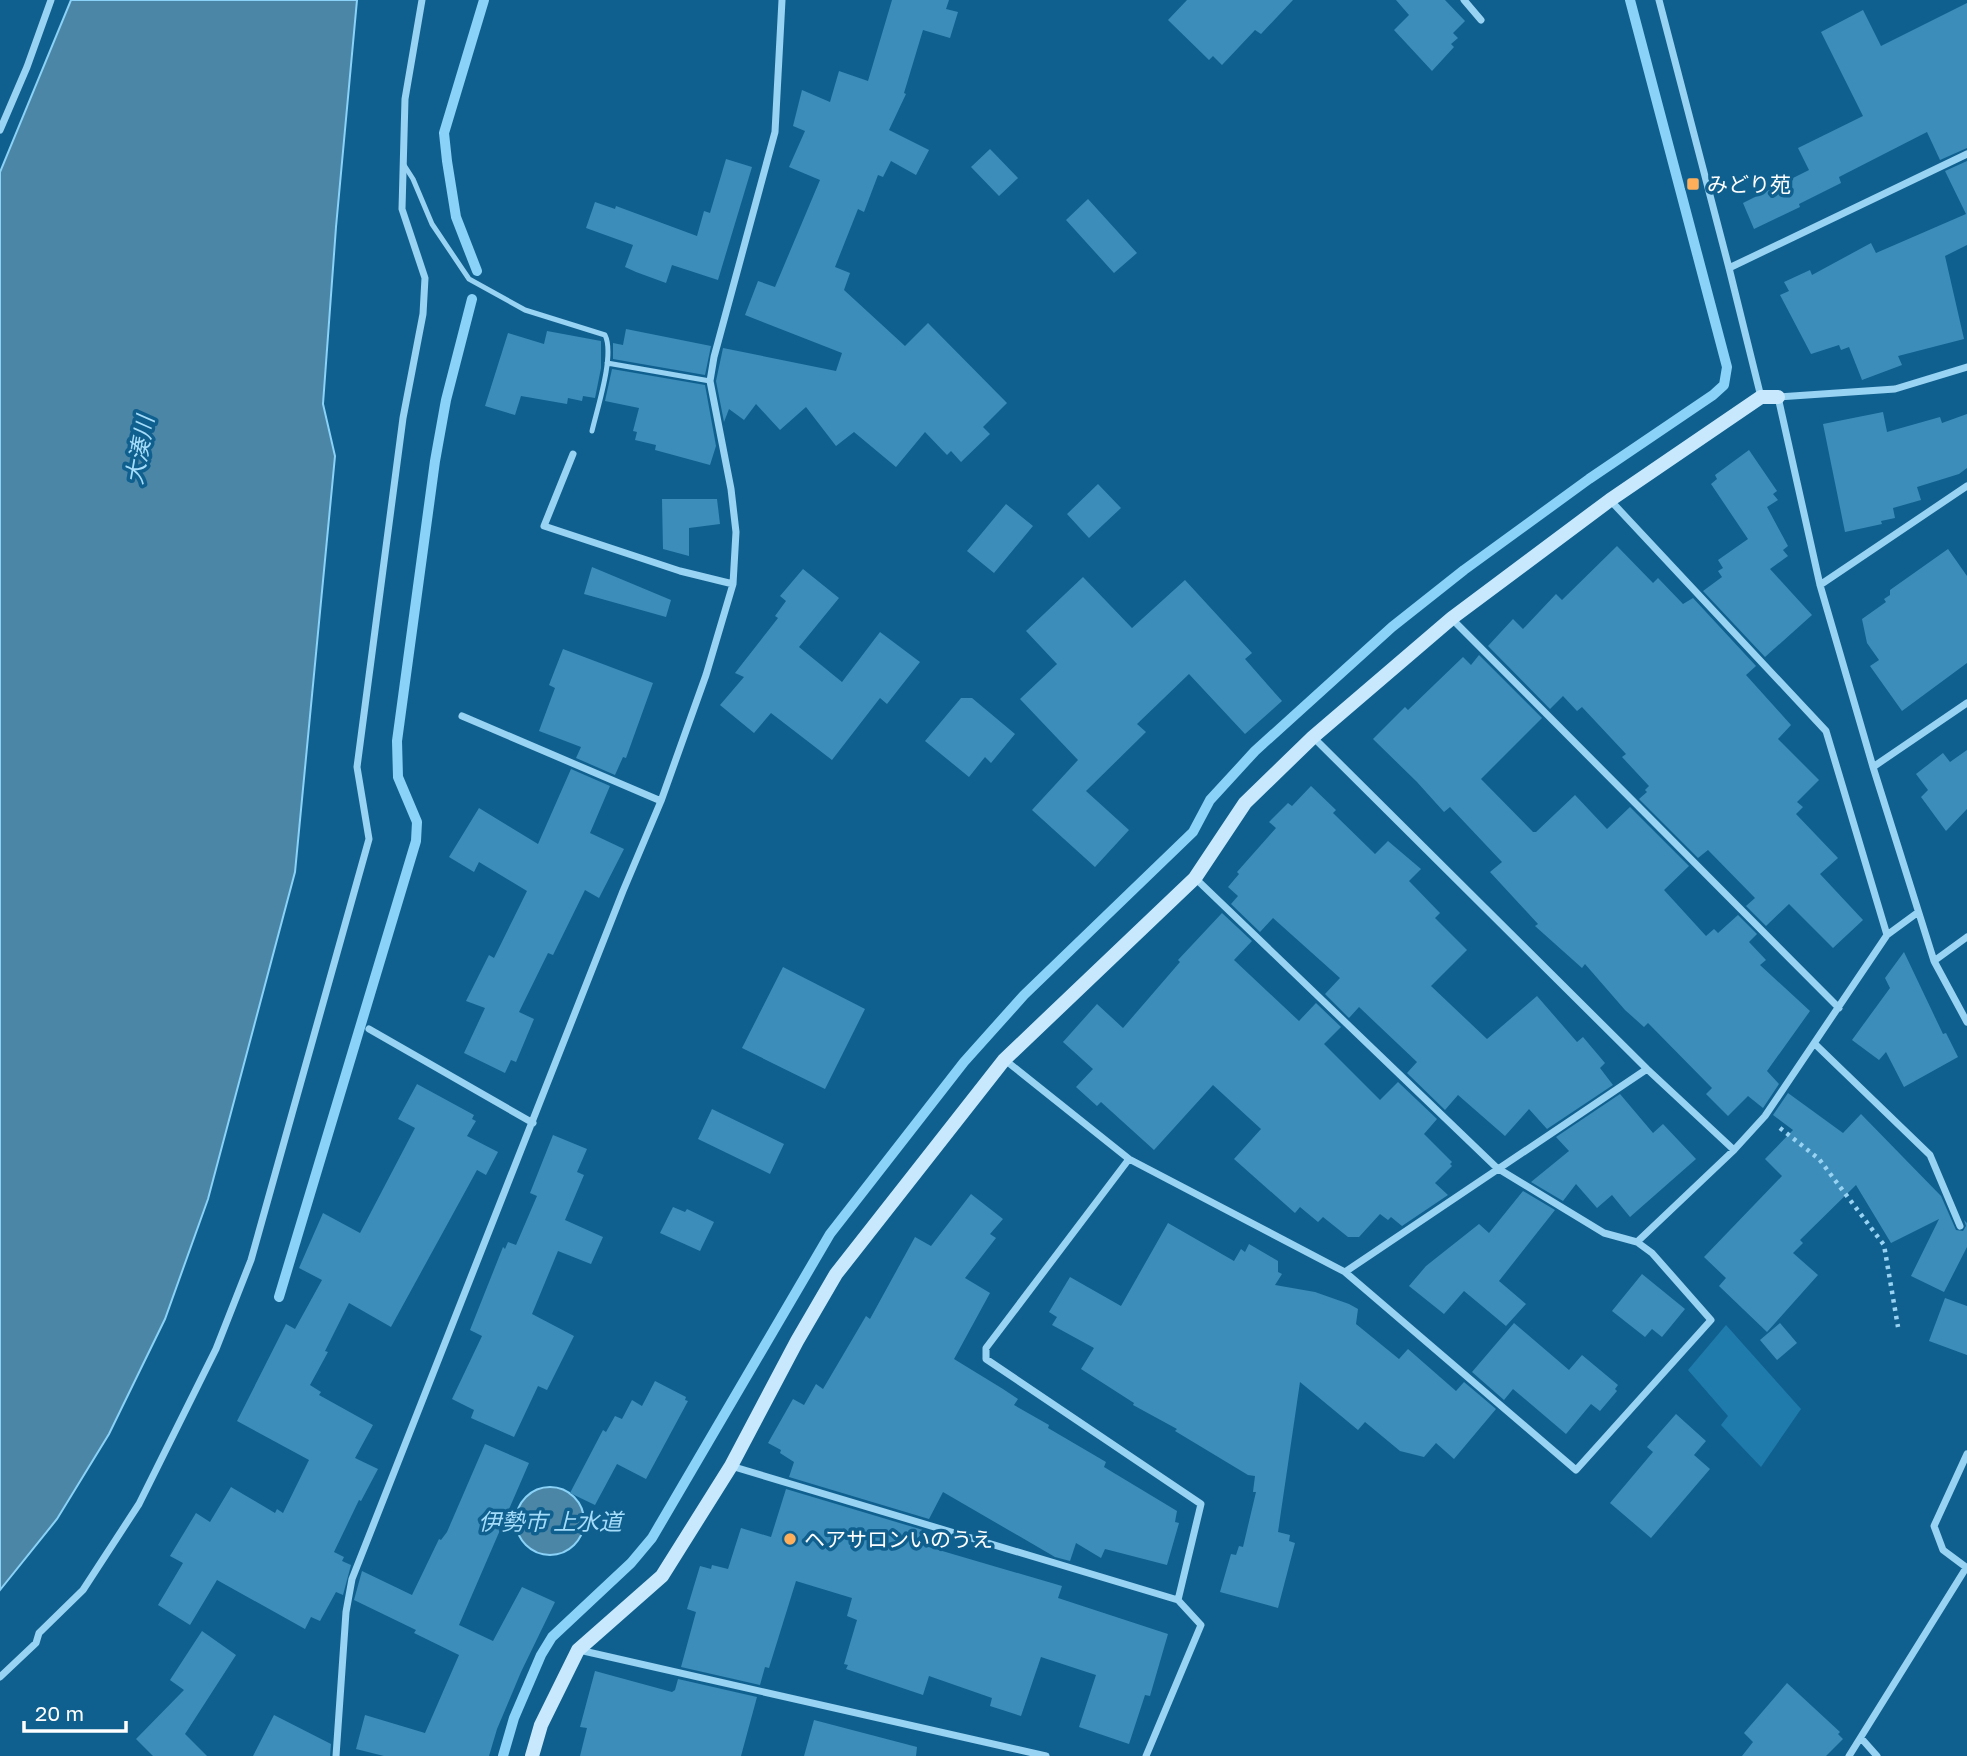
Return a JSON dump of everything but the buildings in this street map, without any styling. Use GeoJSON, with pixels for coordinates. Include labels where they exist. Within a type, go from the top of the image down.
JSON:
{"type":"FeatureCollection","features":[{"type":"Feature","properties":{"kind":"street"},"geometry":{"type":"LineString","coordinates":[[0,130],[27,67],[51,0]]}},
{"type":"Feature","properties":{"kind":"street"},"geometry":{"type":"LineString","coordinates":[[0,1677],[36,1643],[39,1633],[83,1590],[139,1504],[216,1349],[251,1260],[369,839],[357,767],[403,418],[423,314],[425,278],[402,209],[405,99],[422,0]]}},
{"type":"Feature","properties":{"kind":"street"},"geometry":{"type":"LineString","coordinates":[[336,1756],[346,1612],[352,1578],[661,801],[706,675],[733,584],[736,532],[731,489],[710,381],[714,357],[775,132],[782,0]]}},
{"type":"Feature","properties":{"kind":"street"},"geometry":{"type":"LineString","coordinates":[[1464,0],[1481,20]]}},
{"type":"Feature","properties":{"kind":"street"},"geometry":{"type":"LineString","coordinates":[[1659,0],[1761,397]]}},
{"type":"Feature","properties":{"kind":"street"},"geometry":{"type":"LineString","coordinates":[[1730,268],[1967,155]]}},
{"type":"Feature","properties":{"kind":"street"},"geometry":{"type":"LineString","coordinates":[[532,1756],[541,1725],[578,1650],[662,1576],[731,1466],[836,1274],[1004,1060],[1195,878],[1245,803],[1313,737],[1452,618],[1610,500],[1761,397],[1895,389],[1967,367]]}},
{"type":"Feature","properties":{"kind":"street"},"geometry":{"type":"LineString","coordinates":[[1778,397],[1820,585],[1917,913],[1934,961],[1967,1022]]}},
{"type":"Feature","properties":{"kind":"street"},"geometry":{"type":"LineString","coordinates":[[573,454],[544,526],[680,571],[733,584]]}},
{"type":"Feature","properties":{"kind":"street"},"geometry":{"type":"LineString","coordinates":[[1820,585],[1967,485]]}},
{"type":"Feature","properties":{"kind":"street"},"geometry":{"type":"LineString","coordinates":[[1610,500],[1826,730],[1887,935]]}},
{"type":"Feature","properties":{"kind":"street"},"geometry":{"type":"LineString","coordinates":[[1452,618],[1839,1008]]}},
{"type":"Feature","properties":{"kind":"street"},"geometry":{"type":"LineString","coordinates":[[1873,767],[1967,703]]}},
{"type":"Feature","properties":{"kind":"street"},"geometry":{"type":"LineString","coordinates":[[463,716],[661,801]]}},
{"type":"Feature","properties":{"kind":"street"},"geometry":{"type":"LineString","coordinates":[[1313,737],[1647,1069],[1734,1150]]}},
{"type":"Feature","properties":{"kind":"street"},"geometry":{"type":"LineString","coordinates":[[1004,1060],[1129,1159],[1345,1272],[1576,1470],[1711,1320],[1652,1253],[1637,1242],[1604,1233],[1497,1168],[1195,878]]}},
{"type":"Feature","properties":{"kind":"street"},"geometry":{"type":"LineString","coordinates":[[1637,1242],[1734,1150],[1765,1116],[1887,935],[1917,913]]}},
{"type":"Feature","properties":{"kind":"street"},"geometry":{"type":"LineString","coordinates":[[1934,961],[1967,937]]}},
{"type":"Feature","properties":{"kind":"street"},"geometry":{"type":"LineString","coordinates":[[369,1029],[533,1123]]}},
{"type":"Feature","properties":{"kind":"street"},"geometry":{"type":"LineString","coordinates":[[1815,1044],[1930,1155],[1960,1226]]}},
{"type":"Feature","properties":{"kind":"street"},"geometry":{"type":"LineString","coordinates":[[1345,1272],[1647,1069]]}},
{"type":"Feature","properties":{"kind":"street"},"geometry":{"type":"LineString","coordinates":[[1129,1159],[986,1348],[986,1359],[1201,1504],[1178,1600]]}},
{"type":"Feature","properties":{"kind":"street"},"geometry":{"type":"LineString","coordinates":[[1849,1756],[1967,1568],[1943,1550],[1934,1526],[1967,1454]]}},
{"type":"Feature","properties":{"kind":"street"},"geometry":{"type":"LineString","coordinates":[[731,1466],[1178,1600],[1201,1625],[1146,1756]]}},
{"type":"Feature","properties":{"kind":"street"},"geometry":{"type":"LineString","coordinates":[[578,1650],[1046,1756]]}},
{"type":"Feature","properties":{"kind":"street"},"geometry":{"type":"LineString","coordinates":[[1861,1738],[1877,1756]]}},
{"type":"Feature","properties":{"kind":"lane"},"geometry":{"type":"LineString","coordinates":[[404,165],[413,179],[432,224],[469,279],[525,310],[605,335],[609,348],[607,363],[592,431]]}},
{"type":"Feature","properties":{"kind":"lane"},"geometry":{"type":"LineString","coordinates":[[607,363],[710,381]]}},
{"type":"Feature","properties":{"kind":"path"},"geometry":{"type":"LineString","coordinates":[[1765,1116],[1819,1159],[1884,1245],[1898,1327]]}},
{"type":"Feature","properties":{"kind":"shaded area"},"geometry":{"type":"Polygon","coordinates":[[[1726,1325],[1801,1409],[1761,1467],[1721,1425],[1728,1416],[1688,1370],[1726,1325]]]}},
{"type":"Feature","properties":{"kind":"water","name":"大湊川"},"geometry":{"type":"Polygon","coordinates":[[[71,0],[357,0],[323,404],[335,456],[295,872],[208,1199],[165,1319],[109,1434],[57,1519],[0,1590],[0,172],[71,0]]]}},
{"type":"Feature","properties":{"kind":"water","name":"伊勢市 上水道"},"geometry":{"type":"Polygon","coordinates":[[[557,1487],[578,1502],[584,1514],[582,1534],[574,1545],[557,1555],[543,1555],[526,1545],[518,1534],[516,1514],[526,1497],[537,1489],[557,1487]]]}},
{"type":"Feature","properties":{"kind":"waterway"},"geometry":{"type":"LineString","coordinates":[[477,271],[456,217],[444,133],[484,0]]}},
{"type":"Feature","properties":{"kind":"waterway"},"geometry":{"type":"LineString","coordinates":[[503,1756],[514,1718],[541,1655],[552,1637],[631,1563],[652,1538],[830,1234],[964,1062],[1024,995],[1193,832],[1210,800],[1255,751],[1392,627],[1464,570],[1724,385],[1727,367],[1630,0]]}},
{"type":"Feature","properties":{"kind":"waterway"},"geometry":{"type":"LineString","coordinates":[[279,1297],[416,841],[417,822],[398,777],[397,741],[435,461],[446,400],[472,299]]}},
{"type":"Feature","properties":{"kind":"place","name":"みどり苑"},"geometry":{"type":"Point","coordinates":[1693,184]}},
{"type":"Feature","properties":{"kind":"place","name":"ヘアサロンいのうえ"},"geometry":{"type":"Point","coordinates":[790,1539]}}]}
